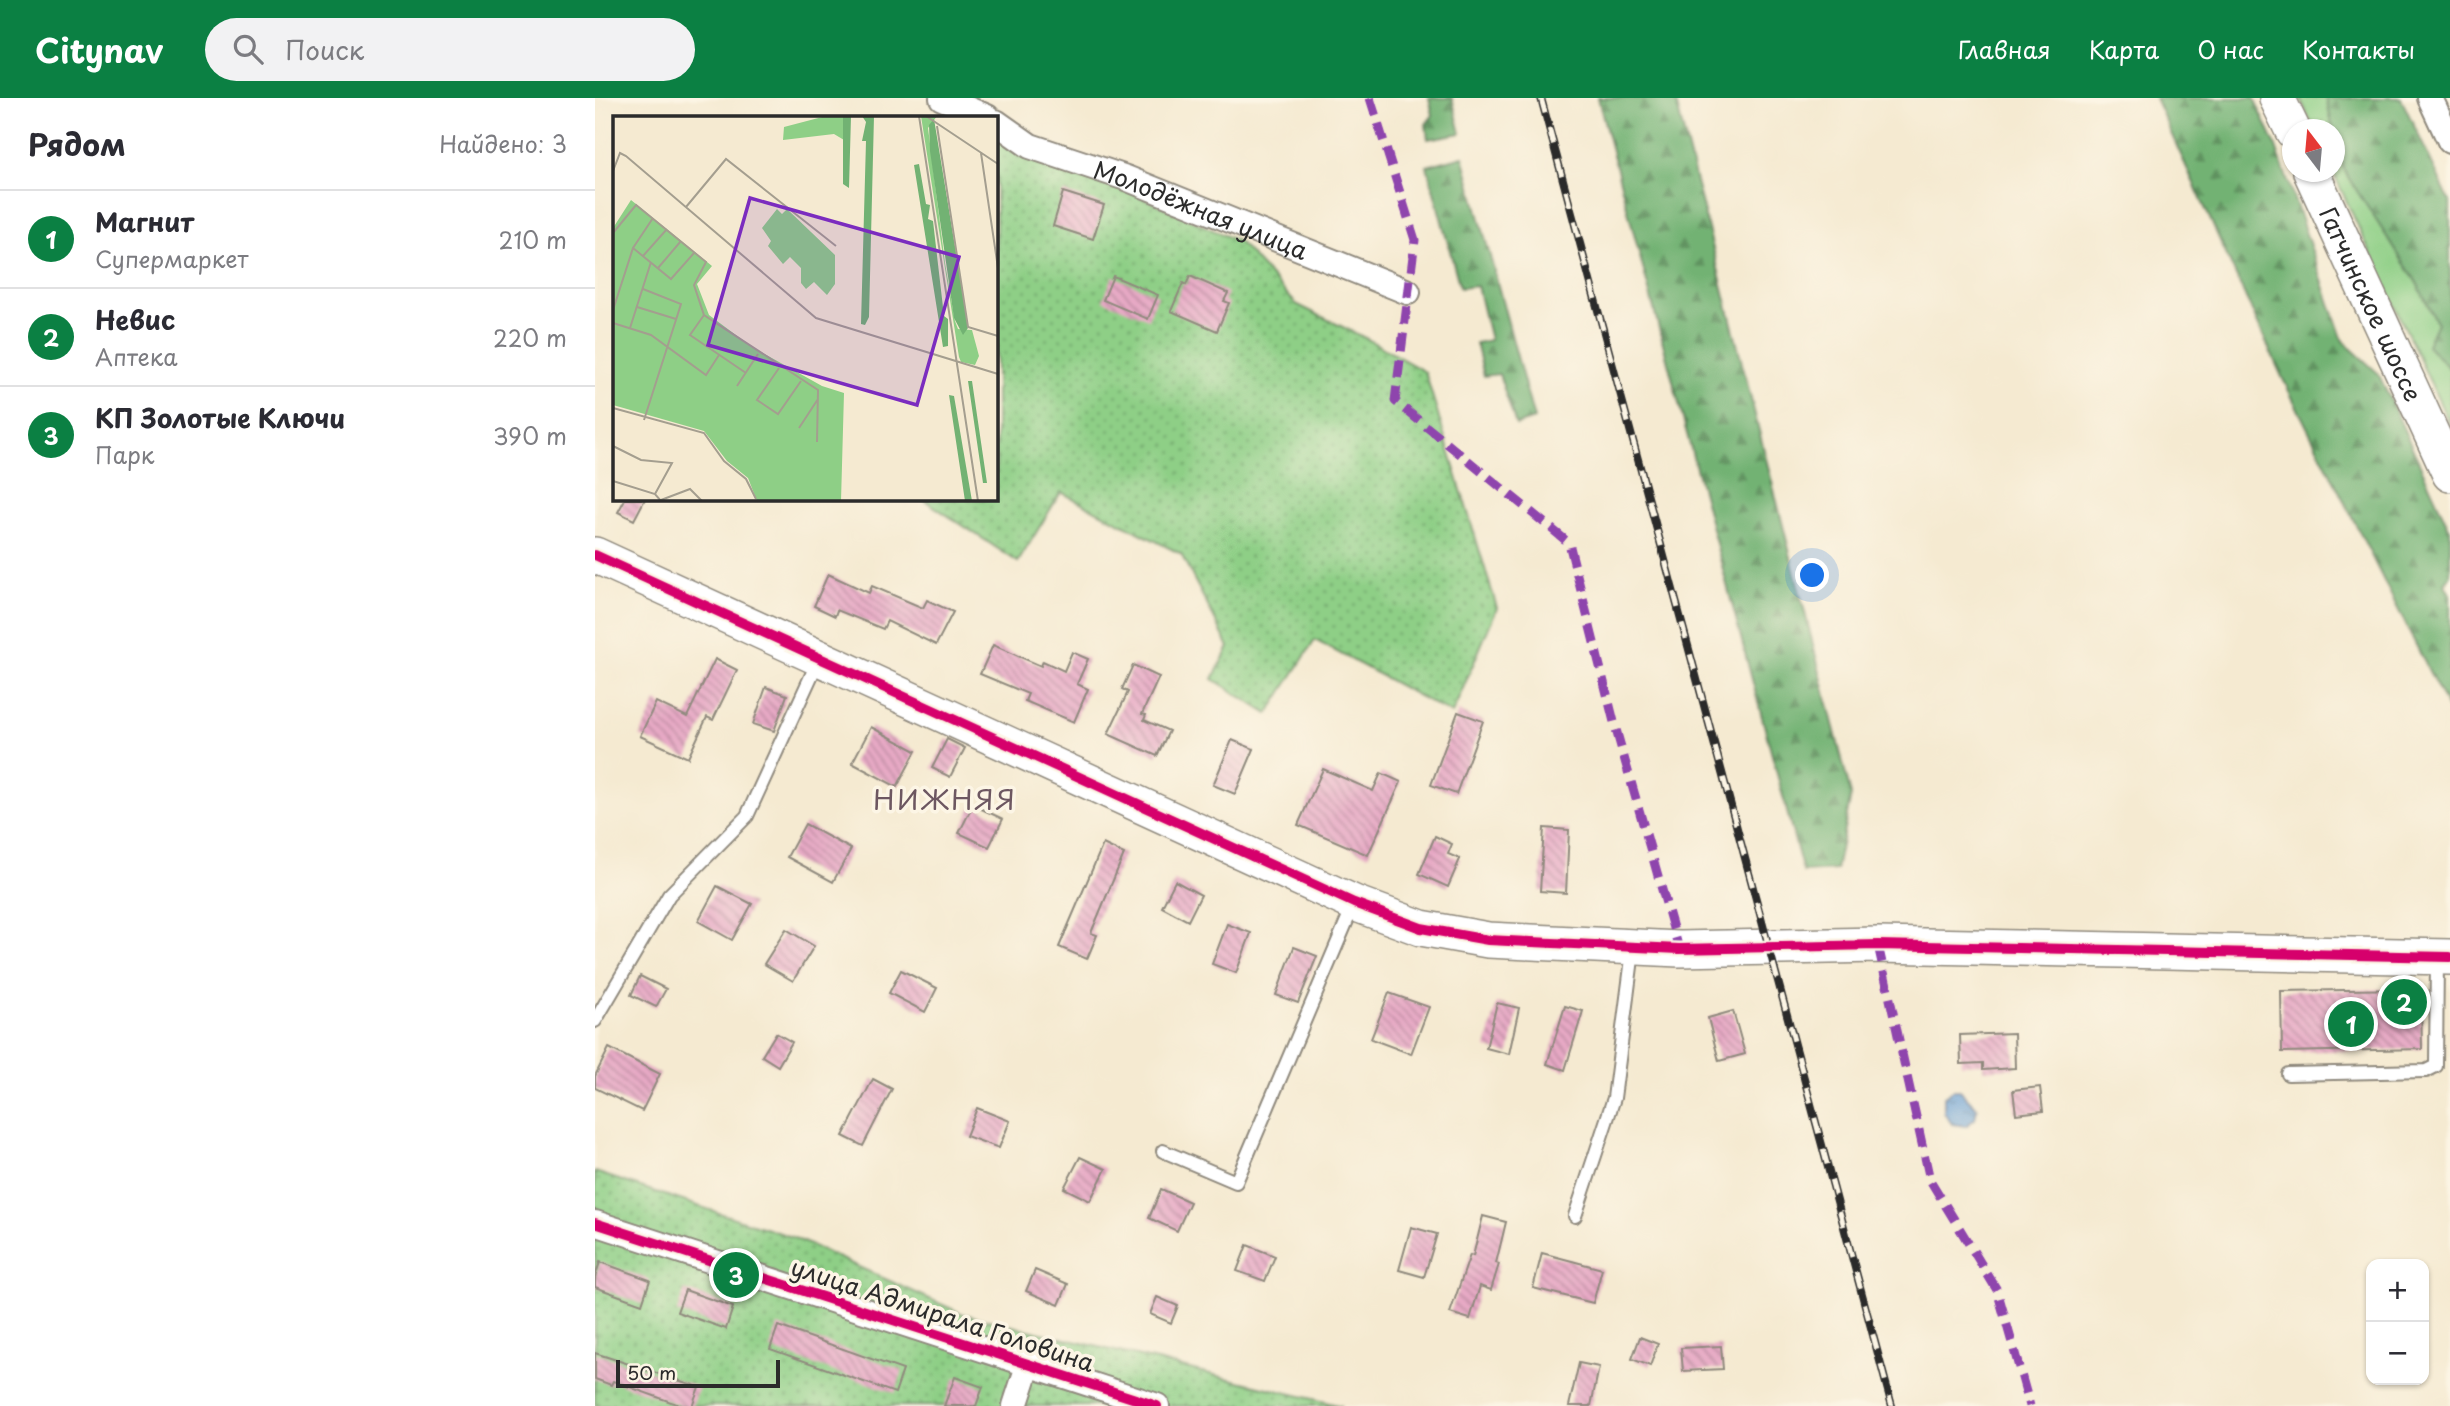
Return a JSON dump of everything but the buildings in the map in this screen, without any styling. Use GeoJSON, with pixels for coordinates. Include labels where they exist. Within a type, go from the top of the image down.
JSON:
{"type":"FeatureCollection","features":[{"type":"Feature","properties":{"kind":"street"},"geometry":{"type":"LineString","coordinates":[[941,98],[985,116]]}},
{"type":"Feature","properties":{"kind":"street"},"geometry":{"type":"LineString","coordinates":[[2277,98],[2287,119]]}},
{"type":"Feature","properties":{"kind":"street"},"geometry":{"type":"LineString","coordinates":[[2430,98],[2450,141]]}},
{"type":"Feature","properties":{"kind":"street","name":"Молодёжная улица"},"geometry":{"type":"LineString","coordinates":[[997,123],[1030,146],[1126,178],[1408,292]]}},
{"type":"Feature","properties":{"kind":"street","name":"Гатчинское шоссе"},"geometry":{"type":"LineString","coordinates":[[2316,182],[2450,474]]}},
{"type":"Feature","properties":{"kind":"street"},"geometry":{"type":"LineString","coordinates":[[595,555],[1354,903],[1421,928],[1488,940],[1679,949],[1892,946],[2444,957]]}},
{"type":"Feature","properties":{"kind":"street","name":"улица Адмирала Головина"},"geometry":{"type":"LineString","coordinates":[[595,1223],[1157,1406]]}},
{"type":"Feature","properties":{"kind":"street"},"geometry":{"type":"LineString","coordinates":[[1016,1406],[1029,1363]]}},
{"type":"Feature","properties":{"kind":"lane"},"geometry":{"type":"LineString","coordinates":[[595,1021],[669,895],[747,816],[820,657]]}},
{"type":"Feature","properties":{"kind":"lane"},"geometry":{"type":"LineString","coordinates":[[1163,1151],[1236,1182],[1354,903]]}},
{"type":"Feature","properties":{"kind":"lane"},"geometry":{"type":"LineString","coordinates":[[1575,1216],[1614,1098],[1633,947]]}},
{"type":"Feature","properties":{"kind":"lane"},"geometry":{"type":"LineString","coordinates":[[2288,1074],[2426,1071],[2437,1066],[2444,957]]}},
{"type":"Feature","properties":{"kind":"green space"},"geometry":{"type":"Polygon","coordinates":[[[1429,98],[1452,98],[1461,133],[1428,139],[1426,124],[1433,115],[1429,98]]]}},
{"type":"Feature","properties":{"kind":"green space"},"geometry":{"type":"Polygon","coordinates":[[[1598,98],[1675,98],[1851,795],[1836,870],[1803,872],[1598,98]]]}},
{"type":"Feature","properties":{"kind":"green space"},"geometry":{"type":"Polygon","coordinates":[[[2155,98],[2254,98],[2275,144],[2282,164],[2282,182],[2288,182],[2343,341],[2378,373],[2450,530],[2450,576],[2445,584],[2450,595],[2450,713],[2283,379],[2155,98]]]}},
{"type":"Feature","properties":{"kind":"green space"},"geometry":{"type":"Polygon","coordinates":[[[2300,98],[2326,98],[2331,119],[2309,119],[2300,98]]]}},
{"type":"Feature","properties":{"kind":"green space"},"geometry":{"type":"Polygon","coordinates":[[[2326,98],[2401,98],[2450,202],[2450,369],[2427,345],[2437,323],[2417,283],[2346,174],[2345,119],[2331,119],[2326,98]]]}},
{"type":"Feature","properties":{"kind":"green space"},"geometry":{"type":"Polygon","coordinates":[[[997,134],[1107,181],[1239,242],[1296,304],[1367,339],[1425,372],[1497,608],[1452,714],[1315,640],[1268,714],[1213,679],[1229,647],[1181,554],[1061,492],[1018,562],[925,500],[997,500],[997,134]]]}},
{"type":"Feature","properties":{"kind":"green space"},"geometry":{"type":"Polygon","coordinates":[[[1463,156],[1534,419],[1516,425],[1499,374],[1484,376],[1476,343],[1490,340],[1477,286],[1460,288],[1427,166],[1463,156]]]}},
{"type":"Feature","properties":{"kind":"green space"},"geometry":{"type":"Polygon","coordinates":[[[2345,163],[2417,283],[2437,323],[2427,345],[2450,369],[2450,425],[2338,182],[2345,182],[2345,163]]]}},
{"type":"Feature","properties":{"kind":"green space"},"geometry":{"type":"Polygon","coordinates":[[[595,1172],[792,1237],[963,1314],[1342,1406],[595,1406],[595,1172]]]}},
{"type":"Feature","properties":{"kind":"water"},"geometry":{"type":"Polygon","coordinates":[[[1953,1090],[1960,1090],[1977,1108],[1975,1119],[1966,1126],[1952,1124],[1944,1112],[1944,1096],[1953,1090]]]}},
{"type":"Feature","properties":{"kind":"railway"},"geometry":{"type":"LineString","coordinates":[[1541,98],[1892,1406]]}},
{"type":"Feature","properties":{"kind":"marked path"},"geometry":{"type":"LineString","coordinates":[[1370,98],[1415,240],[1395,401],[1569,543],[1615,726],[1679,949]]}},
{"type":"Feature","properties":{"kind":"marked path"},"geometry":{"type":"LineString","coordinates":[[1878,945],[1930,1180],[1997,1290],[2030,1406]]}},
{"type":"Feature","properties":{"kind":"cycle path"},"geometry":{"type":"LineString","coordinates":[[595,555],[1354,903],[1421,928],[1488,940],[1679,949],[1878,945],[2450,957]]}},
{"type":"Feature","properties":{"kind":"cycle path"},"geometry":{"type":"LineString","coordinates":[[595,1223],[1157,1406]]}},
{"type":"Feature","properties":{"kind":"place","name":"Невис"},"geometry":{"type":"Point","coordinates":[2404,1002]}},
{"type":"Feature","properties":{"kind":"place","name":"Магнит"},"geometry":{"type":"Point","coordinates":[2351,1024]}},
{"type":"Feature","properties":{"kind":"place","name":"КП Золотые Ключи"},"geometry":{"type":"Point","coordinates":[736,1275]}},
{"type":"Feature","properties":{"kind":"district","name":"НИЖНЯЯ"},"geometry":{"type":"Point","coordinates":[945,798]}}]}
